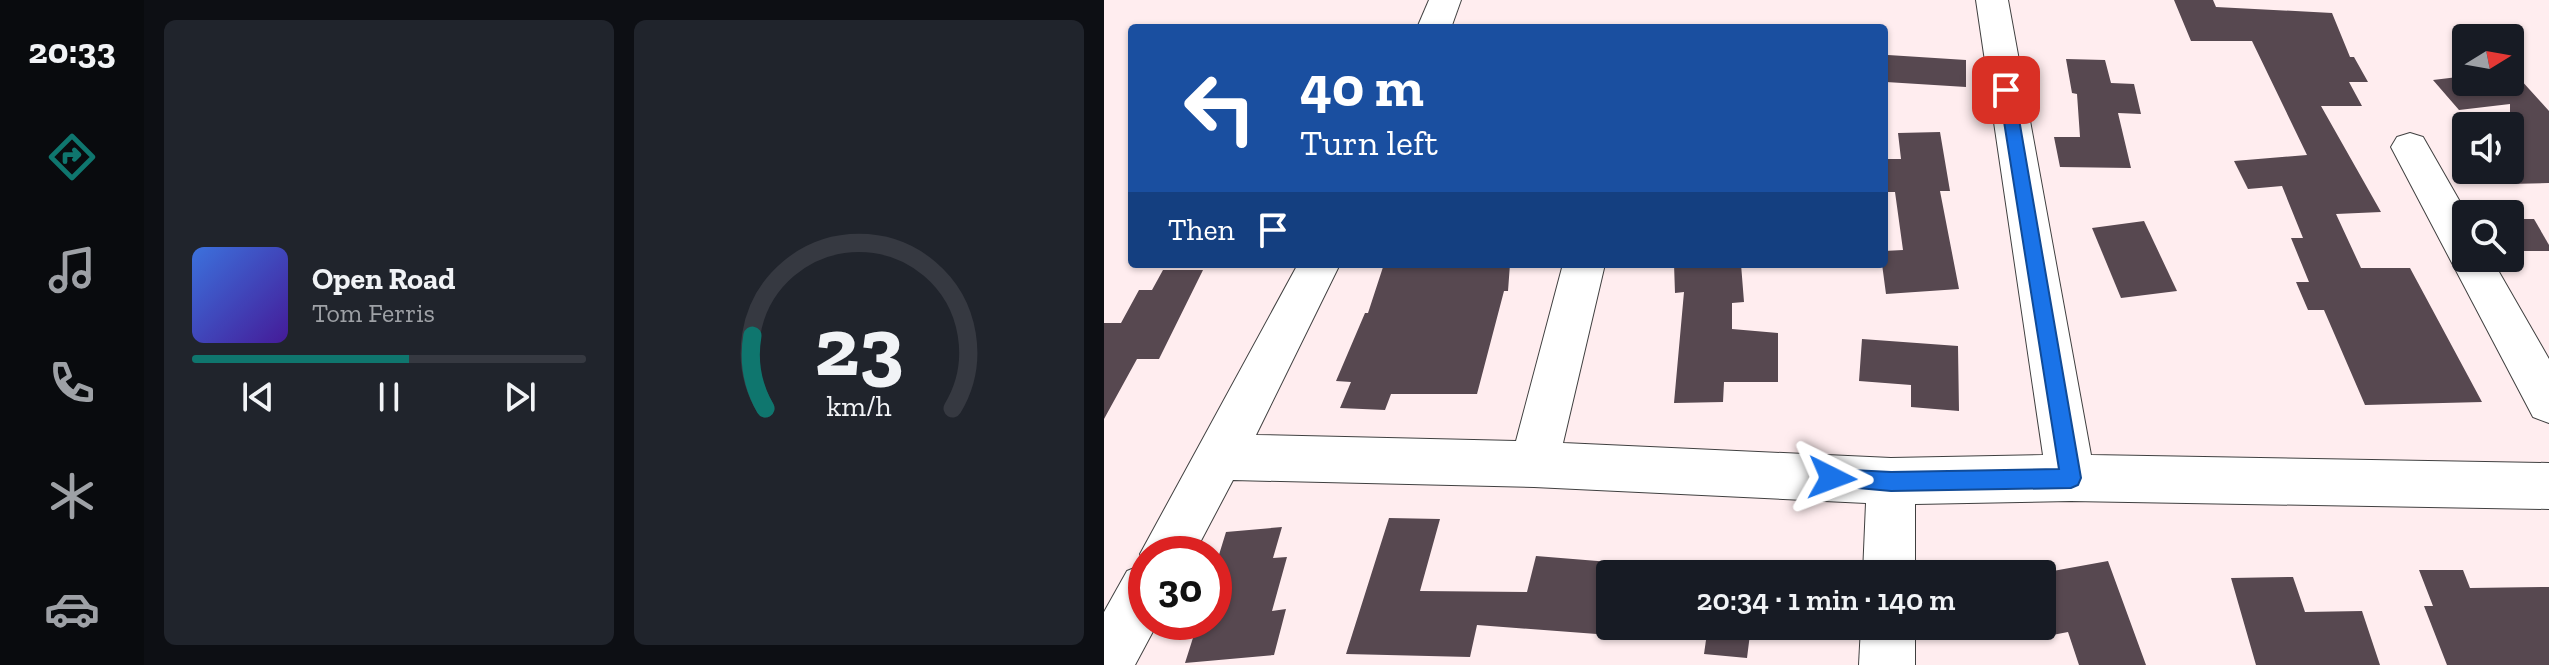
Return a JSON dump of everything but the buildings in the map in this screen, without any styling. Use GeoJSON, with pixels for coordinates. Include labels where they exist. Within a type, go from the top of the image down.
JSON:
{"type":"FeatureCollection","features":[{"type":"Feature","properties":{"kind":"street"},"geometry":{"type":"LineString","coordinates":[[1436,24],[1445,0]]}},
{"type":"Feature","properties":{"kind":"street"},"geometry":{"type":"LineString","coordinates":[[1992,0],[2071,478]]}},
{"type":"Feature","properties":{"kind":"street"},"geometry":{"type":"LineString","coordinates":[[2410,147],[2452,224]]}},
{"type":"Feature","properties":{"kind":"street"},"geometry":{"type":"LineString","coordinates":[[1176,536],[1317,268]]}},
{"type":"Feature","properties":{"kind":"street"},"geometry":{"type":"LineString","coordinates":[[1534,464],[1583,268]]}},
{"type":"Feature","properties":{"kind":"street"},"geometry":{"type":"LineString","coordinates":[[2478,272],[2549,402]]}},
{"type":"Feature","properties":{"kind":"street"},"geometry":{"type":"LineString","coordinates":[[1220,457],[1534,464],[1891,481],[2071,478],[2549,486]]}},
{"type":"Feature","properties":{"kind":"street"},"geometry":{"type":"LineString","coordinates":[[1889,560],[1891,481]]}},
{"type":"Feature","properties":{"kind":"street"},"geometry":{"type":"LineString","coordinates":[[1105,665],[1128,623]]}},
{"type":"Feature","properties":{"kind":"street"},"geometry":{"type":"LineString","coordinates":[[1887,665],[1888,640]]}},
{"type":"Feature","properties":{"kind":"route"},"geometry":{"type":"LineString","coordinates":[[1832,478],[1891,481],[2071,478],[2006,90]]}}]}
